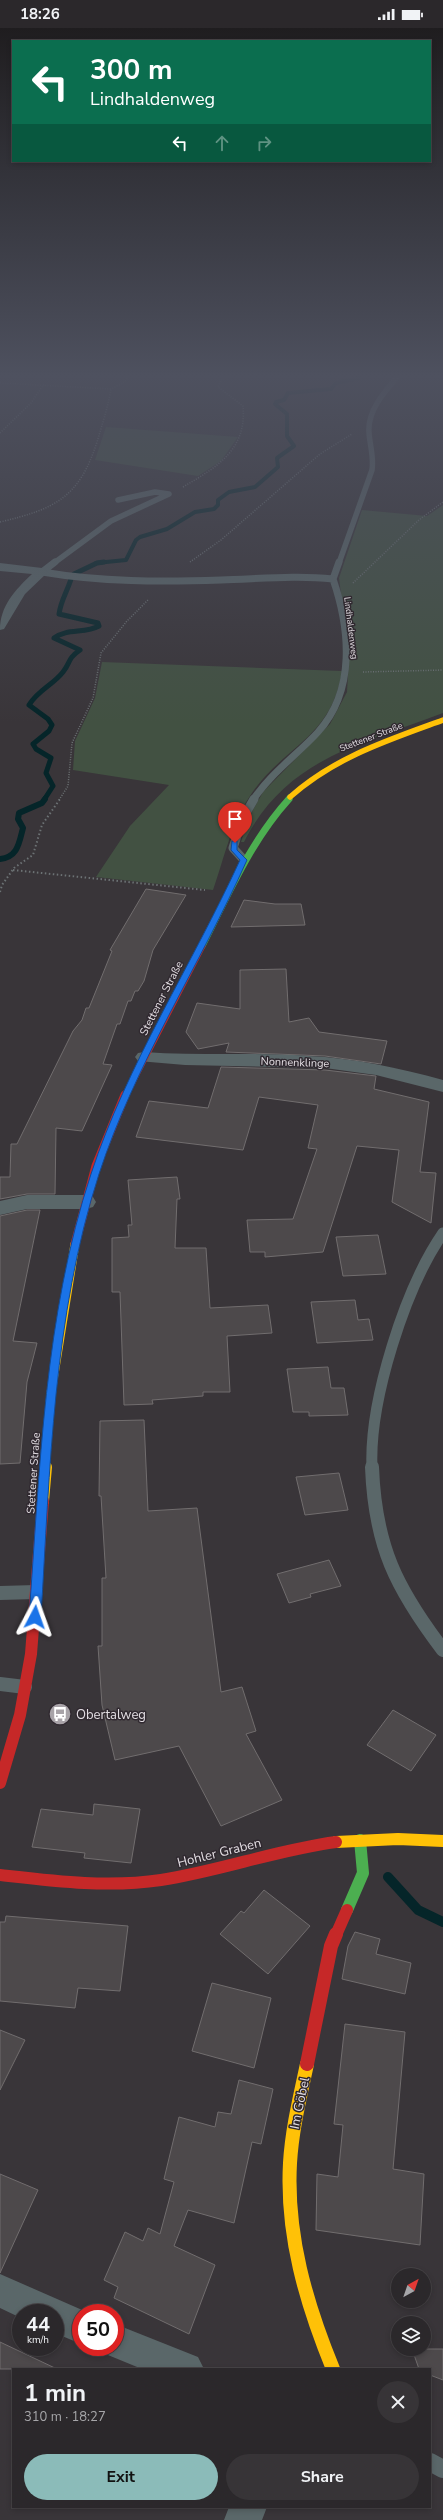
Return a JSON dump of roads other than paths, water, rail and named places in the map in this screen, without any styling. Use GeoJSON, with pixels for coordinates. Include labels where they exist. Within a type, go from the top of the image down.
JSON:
{"type":"FeatureCollection","features":[{"type":"Feature","properties":{"kind":"main road","name":"Stettener Straße"},"geometry":{"type":"LineString","coordinates":[[0,1783],[18,1722],[26,1687],[34,1630],[51,1393],[74,1247],[86,1202],[117,1115],[144,1057],[229,893],[244,860],[276,812],[299,786],[341,759],[443,720]]}},
{"type":"Feature","properties":{"kind":"main road","name":"Hohler Graben"},"geometry":{"type":"LineString","coordinates":[[0,1875],[99,1883],[147,1881],[176,1876],[281,1851],[338,1841],[410,1839],[443,1841]]}},
{"type":"Feature","properties":{"kind":"main road","name":"Im Göbel"},"geometry":{"type":"LineString","coordinates":[[333,2368],[315,2328],[300,2278],[290,2210],[289,2162],[293,2132],[331,1946],[363,1873],[360,1840]]}},
{"type":"Feature","properties":{"kind":"street"},"geometry":{"type":"LineString","coordinates":[[0,567],[42,572]]}},
{"type":"Feature","properties":{"kind":"street"},"geometry":{"type":"LineString","coordinates":[[0,626],[20,592],[42,572]]}},
{"type":"Feature","properties":{"kind":"street","name":"Nonnenklinge"},"geometry":{"type":"LineString","coordinates":[[144,1057],[178,1060],[323,1062],[400,1075],[443,1086]]}},
{"type":"Feature","properties":{"kind":"street"},"geometry":{"type":"LineString","coordinates":[[0,1208],[27,1202],[86,1202]]}},
{"type":"Feature","properties":{"kind":"street"},"geometry":{"type":"LineString","coordinates":[[0,2291],[29,2304]]}},
{"type":"Feature","properties":{"kind":"street"},"geometry":{"type":"LineString","coordinates":[[124,2345],[183,2368]]}},
{"type":"Feature","properties":{"kind":"street"},"geometry":{"type":"LineString","coordinates":[[242,2520],[248,2508]]}},
{"type":"Feature","properties":{"kind":"lane"},"geometry":{"type":"LineString","coordinates":[[42,572],[104,580],[168,582],[302,577],[333,579],[365,490]]}},
{"type":"Feature","properties":{"kind":"lane"},"geometry":{"type":"LineString","coordinates":[[42,572],[111,521],[169,493],[155,492],[118,500]]}},
{"type":"Feature","properties":{"kind":"lane","name":"Lindhaldenweg"},"geometry":{"type":"LineString","coordinates":[[244,860],[233,848],[242,822],[254,798],[278,770],[329,720],[343,690],[346,672],[338,600],[333,579]]}},
{"type":"Feature","properties":{"kind":"lane"},"geometry":{"type":"LineString","coordinates":[[443,1233],[435,1245],[410,1300],[392,1350],[375,1424],[370,1476],[375,1519],[389,1565],[412,1610],[443,1650]]}},
{"type":"Feature","properties":{"kind":"lane"},"geometry":{"type":"LineString","coordinates":[[0,1593],[37,1592]]}},
{"type":"Feature","properties":{"kind":"lane"},"geometry":{"type":"LineString","coordinates":[[0,1684],[26,1687]]}},
{"type":"Feature","properties":{"kind":"lane"},"geometry":{"type":"LineString","coordinates":[[431,2463],[443,2470]]}},
{"type":"Feature","properties":{"kind":"waterway"},"geometry":{"type":"LineString","coordinates":[[99,563],[126,560],[136,540],[140,537],[167,529],[195,512],[214,509],[218,505],[218,500],[229,492],[238,490]]}},
{"type":"Feature","properties":{"kind":"waterway"},"geometry":{"type":"LineString","coordinates":[[99,563],[104,562]]}},
{"type":"Feature","properties":{"kind":"waterway"},"geometry":{"type":"LineString","coordinates":[[74,574],[99,563]]}},
{"type":"Feature","properties":{"kind":"waterway"},"geometry":{"type":"LineString","coordinates":[[44,800],[53,786],[46,773],[51,758],[36,749],[33,744],[49,731],[52,725],[48,719],[29,705],[37,695],[59,677],[71,658],[80,650],[54,638],[65,633],[88,630],[99,626],[98,623],[59,614],[61,604],[71,579]]}},
{"type":"Feature","properties":{"kind":"waterway"},"geometry":{"type":"LineString","coordinates":[[0,859],[11,855],[19,844],[23,828],[18,819],[19,813],[42,803],[45,799]]}},
{"type":"Feature","properties":{"kind":"waterway"},"geometry":{"type":"LineString","coordinates":[[388,1877],[418,1910],[443,1922]]}},
{"type":"Feature","properties":{"kind":"place","name":"Obertalweg"},"geometry":{"type":"Point","coordinates":[60,1714]}}]}
